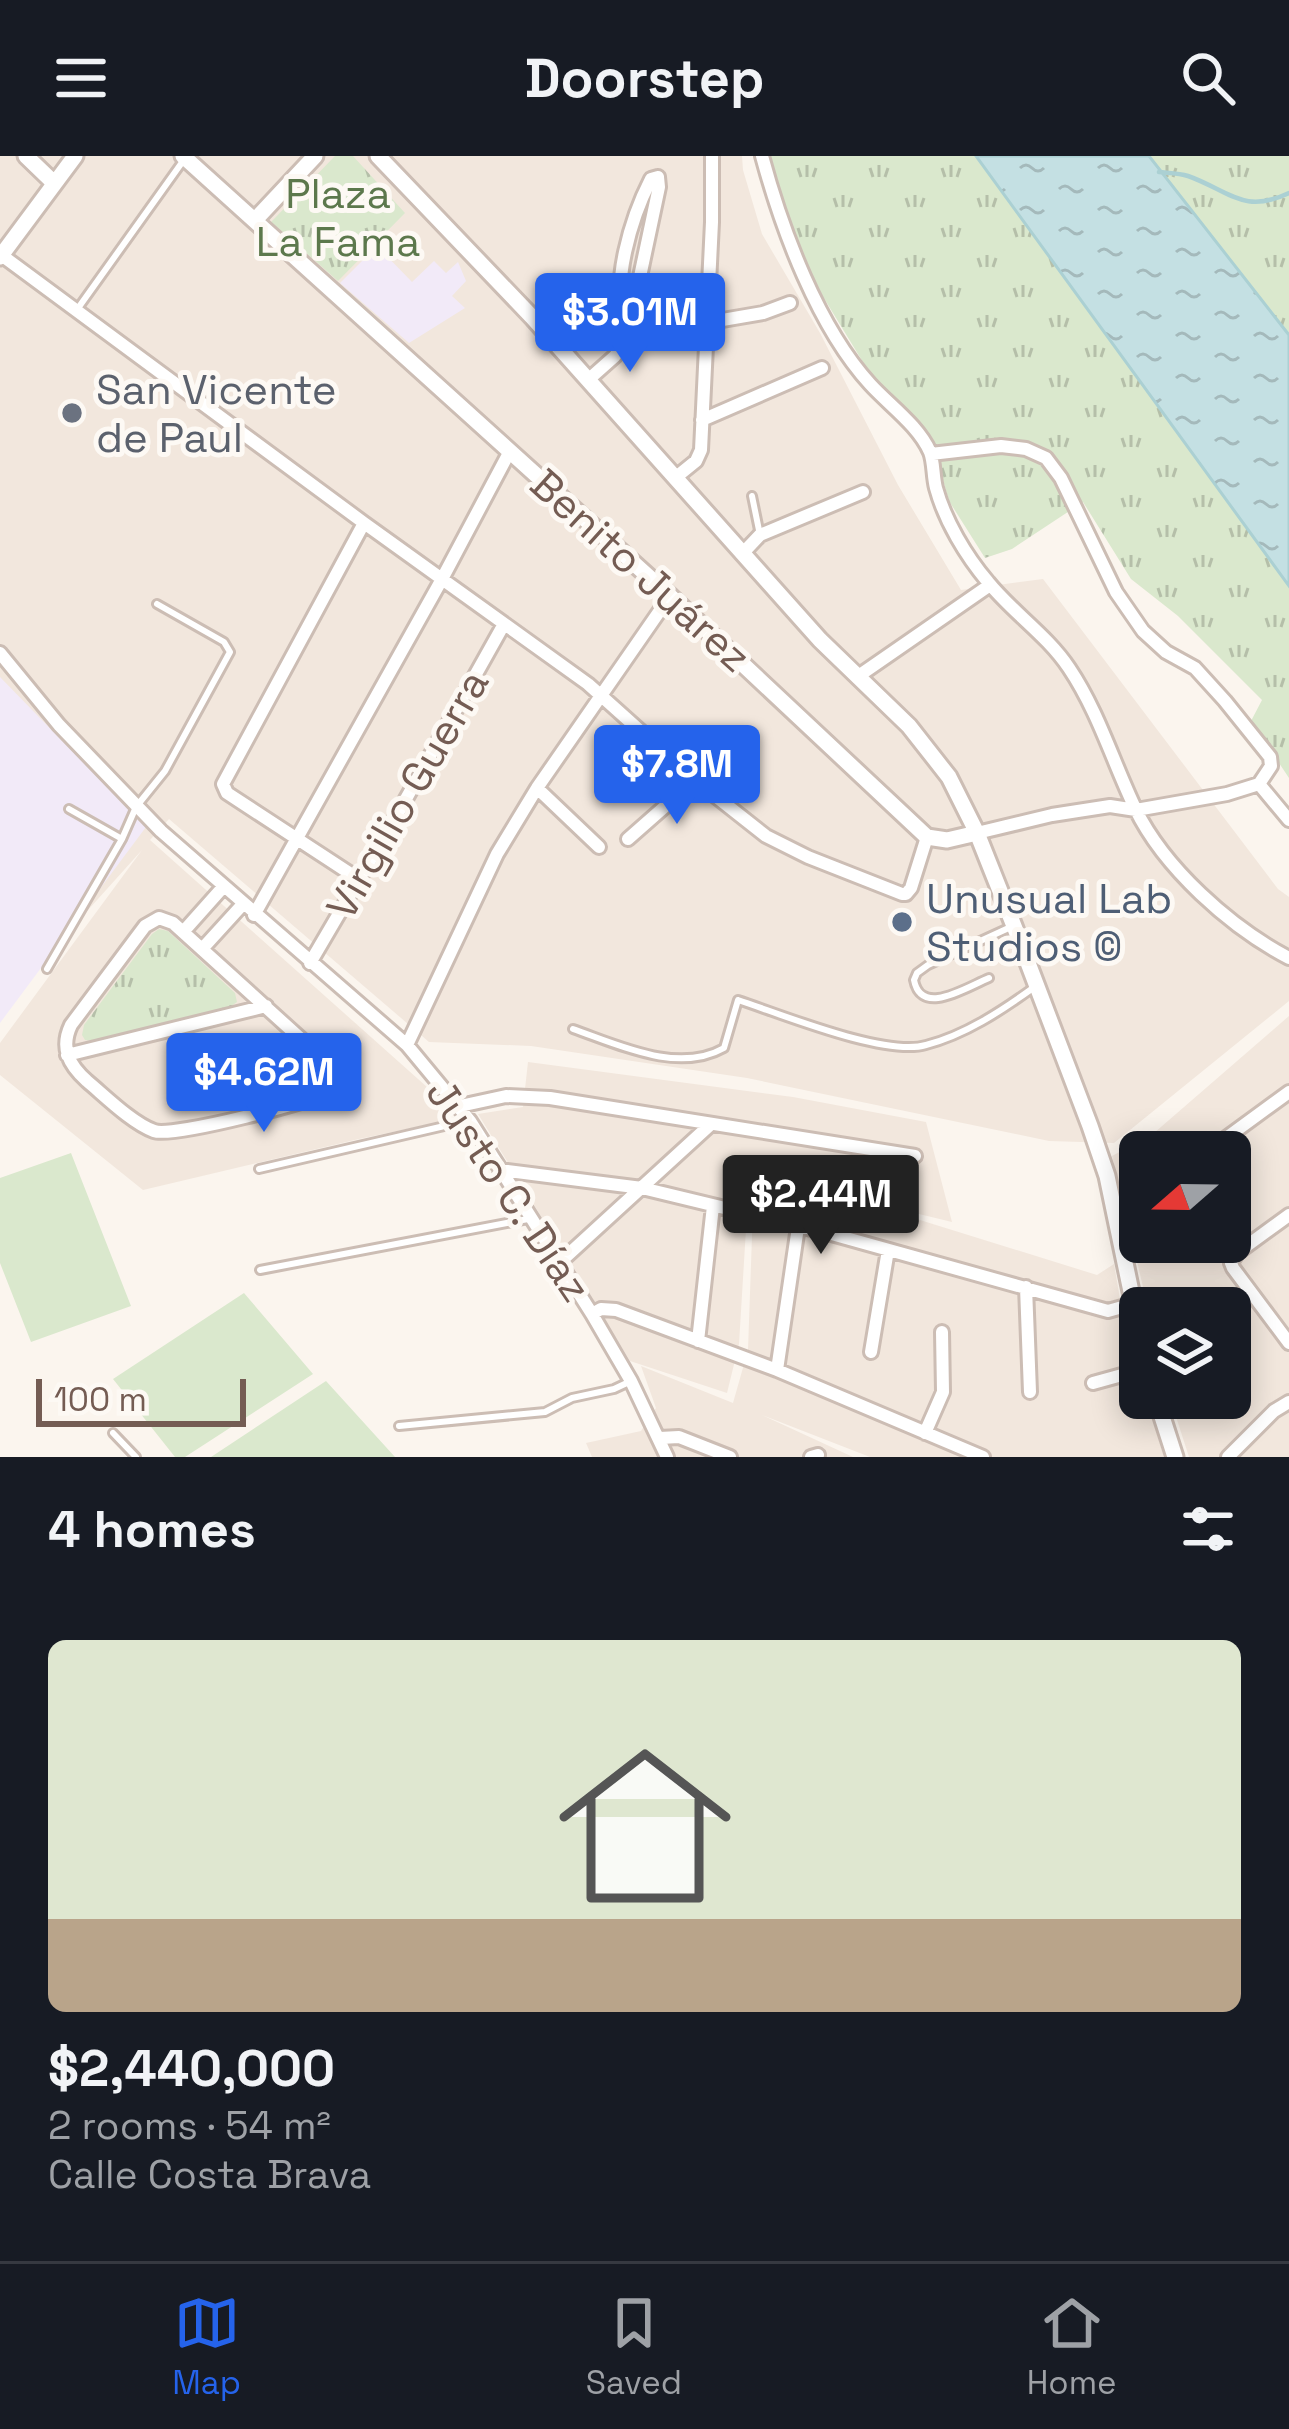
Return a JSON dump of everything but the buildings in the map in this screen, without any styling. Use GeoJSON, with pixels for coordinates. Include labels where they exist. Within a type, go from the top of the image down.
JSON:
{"type":"FeatureCollection","features":[{"type":"Feature","properties":{"kind":"street"},"geometry":{"type":"LineString","coordinates":[[26,156],[54,183]]}},
{"type":"Feature","properties":{"kind":"street"},"geometry":{"type":"LineString","coordinates":[[255,220],[315,156]]}},
{"type":"Feature","properties":{"kind":"street"},"geometry":{"type":"LineString","coordinates":[[378,156],[532,317],[742,554],[909,726],[940,766],[977,833],[1090,1126],[1114,1208],[1130,1287]]}},
{"type":"Feature","properties":{"kind":"street"},"geometry":{"type":"LineString","coordinates":[[675,478],[699,457],[712,156]]}},
{"type":"Feature","properties":{"kind":"street"},"geometry":{"type":"LineString","coordinates":[[762,156],[782,223],[823,313],[870,384],[898,410],[931,454],[937,494],[964,549],[990,585],[1070,669],[1136,810],[1164,854],[1222,914],[1289,958]]}},
{"type":"Feature","properties":{"kind":"street","name":"Benito Juárez"},"geometry":{"type":"LineString","coordinates":[[184,157],[670,596],[927,837]]}},
{"type":"Feature","properties":{"kind":"street"},"geometry":{"type":"LineString","coordinates":[[66,159],[0,256],[602,696],[766,836],[906,894],[927,837],[947,840],[1052,814],[1110,806],[1136,810],[1259,784],[1270,758],[1195,668],[1166,652],[1143,631],[1116,592],[1046,458],[1001,446],[931,454]]}},
{"type":"Feature","properties":{"kind":"street"},"geometry":{"type":"LineString","coordinates":[[588,380],[615,356],[628,332],[658,177],[647,186],[626,257],[620,305],[628,332]]}},
{"type":"Feature","properties":{"kind":"street"},"geometry":{"type":"LineString","coordinates":[[626,257],[643,261]]}},
{"type":"Feature","properties":{"kind":"street"},"geometry":{"type":"LineString","coordinates":[[705,323],[790,303]]}},
{"type":"Feature","properties":{"kind":"street"},"geometry":{"type":"LineString","coordinates":[[702,420],[822,368]]}},
{"type":"Feature","properties":{"kind":"street"},"geometry":{"type":"LineString","coordinates":[[254,914],[510,451]]}},
{"type":"Feature","properties":{"kind":"street"},"geometry":{"type":"LineString","coordinates":[[742,554],[760,535],[863,492]]}},
{"type":"Feature","properties":{"kind":"street"},"geometry":{"type":"LineString","coordinates":[[360,880],[223,788],[364,524]]}},
{"type":"Feature","properties":{"kind":"street"},"geometry":{"type":"LineString","coordinates":[[857,677],[990,585]]}},
{"type":"Feature","properties":{"kind":"street"},"geometry":{"type":"LineString","coordinates":[[406,1045],[497,854],[670,596]]}},
{"type":"Feature","properties":{"kind":"street","name":"Virgilio Guerra"},"geometry":{"type":"LineString","coordinates":[[310,963],[504,624]]}},
{"type":"Feature","properties":{"kind":"street","name":"Justo C. Díaz"},"geometry":{"type":"LineString","coordinates":[[0,653],[136,807],[406,1045],[460,1106],[592,1314],[667,1457]]}},
{"type":"Feature","properties":{"kind":"street"},"geometry":{"type":"LineString","coordinates":[[628,839],[695,780]]}},
{"type":"Feature","properties":{"kind":"street"},"geometry":{"type":"LineString","coordinates":[[1259,784],[1289,820]]}},
{"type":"Feature","properties":{"kind":"street"},"geometry":{"type":"LineString","coordinates":[[537,788],[599,847]]}},
{"type":"Feature","properties":{"kind":"street"},"geometry":{"type":"LineString","coordinates":[[182,932],[224,886]]}},
{"type":"Feature","properties":{"kind":"street"},"geometry":{"type":"LineString","coordinates":[[202,949],[243,904]]}},
{"type":"Feature","properties":{"kind":"street"},"geometry":{"type":"LineString","coordinates":[[165,919],[202,949],[332,1066],[341,1078],[341,1088],[186,1130],[157,1133],[75,1070],[67,1055],[66,1034],[145,926],[165,919]]}},
{"type":"Feature","properties":{"kind":"street"},"geometry":{"type":"LineString","coordinates":[[67,1055],[266,1006]]}},
{"type":"Feature","properties":{"kind":"street"},"geometry":{"type":"LineString","coordinates":[[1235,1131],[1289,1091]]}},
{"type":"Feature","properties":{"kind":"street"},"geometry":{"type":"LineString","coordinates":[[460,1106],[528,1095],[914,1156]]}},
{"type":"Feature","properties":{"kind":"street"},"geometry":{"type":"LineString","coordinates":[[559,1263],[711,1124]]}},
{"type":"Feature","properties":{"kind":"street"},"geometry":{"type":"LineString","coordinates":[[500,1170],[642,1188],[1108,1311],[1119,1308]]}},
{"type":"Feature","properties":{"kind":"street"},"geometry":{"type":"LineString","coordinates":[[698,1341],[712,1206]]}},
{"type":"Feature","properties":{"kind":"street"},"geometry":{"type":"LineString","coordinates":[[1114,1208],[1119,1206]]}},
{"type":"Feature","properties":{"kind":"street"},"geometry":{"type":"LineString","coordinates":[[1289,1215],[1238,1253],[1232,1263],[1289,1343]]}},
{"type":"Feature","properties":{"kind":"street"},"geometry":{"type":"LineString","coordinates":[[777,1370],[798,1227]]}},
{"type":"Feature","properties":{"kind":"street"},"geometry":{"type":"LineString","coordinates":[[871,1352],[888,1250]]}},
{"type":"Feature","properties":{"kind":"street"},"geometry":{"type":"LineString","coordinates":[[1026,1287],[1030,1392]]}},
{"type":"Feature","properties":{"kind":"street"},"geometry":{"type":"LineString","coordinates":[[592,1314],[616,1310],[777,1370],[983,1457]]}},
{"type":"Feature","properties":{"kind":"street"},"geometry":{"type":"LineString","coordinates":[[925,1433],[943,1392],[942,1332]]}},
{"type":"Feature","properties":{"kind":"street"},"geometry":{"type":"LineString","coordinates":[[1094,1383],[1119,1376]]}},
{"type":"Feature","properties":{"kind":"street"},"geometry":{"type":"LineString","coordinates":[[1228,1457],[1289,1402]]}},
{"type":"Feature","properties":{"kind":"street"},"geometry":{"type":"LineString","coordinates":[[1163,1419],[1175,1457]]}},
{"type":"Feature","properties":{"kind":"street"},"geometry":{"type":"LineString","coordinates":[[660,1438],[679,1437],[730,1457]]}},
{"type":"Feature","properties":{"kind":"lane"},"geometry":{"type":"LineString","coordinates":[[76,312],[184,157]]}},
{"type":"Feature","properties":{"kind":"lane"},"geometry":{"type":"LineString","coordinates":[[752,496],[760,535]]}},
{"type":"Feature","properties":{"kind":"lane"},"geometry":{"type":"LineString","coordinates":[[46,969],[230,652],[224,641],[157,604]]}},
{"type":"Feature","properties":{"kind":"lane"},"geometry":{"type":"LineString","coordinates":[[69,808],[122,839]]}},
{"type":"Feature","properties":{"kind":"lane"},"geometry":{"type":"LineString","coordinates":[[989,978],[934,999],[918,994],[914,980],[928,965],[1014,926]]}},
{"type":"Feature","properties":{"kind":"lane"},"geometry":{"type":"LineString","coordinates":[[573,1029],[647,1054],[693,1060],[724,1048],[738,1000],[886,1047],[923,1046],[973,1026],[1036,986]]}},
{"type":"Feature","properties":{"kind":"lane"},"geometry":{"type":"LineString","coordinates":[[259,1169],[470,1121]]}},
{"type":"Feature","properties":{"kind":"lane"},"geometry":{"type":"LineString","coordinates":[[260,1270],[530,1219]]}},
{"type":"Feature","properties":{"kind":"lane"},"geometry":{"type":"LineString","coordinates":[[399,1426],[545,1412],[631,1381]]}},
{"type":"Feature","properties":{"kind":"lane"},"geometry":{"type":"LineString","coordinates":[[112,1432],[136,1457]]}},
{"type":"Feature","properties":{"kind":"shaded area"},"geometry":{"type":"Polygon","coordinates":[[[0,156],[742,156],[762,234],[820,333],[898,485],[961,590],[1043,579],[1278,889],[1289,897],[1289,1001],[1129,1131],[1119,1131],[1114,1143],[1049,1141],[747,1078],[531,1046],[429,1042],[169,819],[150,840],[427,1087],[445,1121],[143,1190],[0,1075],[0,1043],[142,850],[0,1008],[0,156]]]}},
{"type":"Feature","properties":{"kind":"shaded area"},"geometry":{"type":"Polygon","coordinates":[[[377,246],[412,282],[434,261],[446,273],[458,262],[466,281],[452,296],[465,308],[409,343],[340,283],[377,246]]]}},
{"type":"Feature","properties":{"kind":"shaded area"},"geometry":{"type":"Polygon","coordinates":[[[0,677],[146,827],[0,1023],[0,677]]]}},
{"type":"Feature","properties":{"kind":"shaded area"},"geometry":{"type":"Polygon","coordinates":[[[1289,1016],[1289,1457],[1189,1457],[1177,1419],[1251,1419],[1251,1287],[1143,1287],[1137,1263],[1251,1263],[1251,1131],[1156,1131],[1289,1016]]]}},
{"type":"Feature","properties":{"kind":"shaded area"},"geometry":{"type":"Polygon","coordinates":[[[528,1062],[793,1097],[926,1122],[952,1222],[733,1169],[730,1225],[746,1229],[739,1344],[727,1393],[630,1361],[478,1114],[523,1107],[528,1062]]]}},
{"type":"Feature","properties":{"kind":"shaded area"},"geometry":{"type":"Polygon","coordinates":[[[1119,1152],[1119,1186],[1112,1156],[1119,1152]]]}},
{"type":"Feature","properties":{"kind":"shaded area"},"geometry":{"type":"Polygon","coordinates":[[[739,1174],[891,1211],[1097,1275],[1114,1264],[1119,1293],[1119,1419],[1152,1419],[1164,1457],[870,1457],[762,1415],[853,1457],[592,1457],[586,1443],[641,1431],[656,1408],[641,1366],[733,1403],[748,1350],[753,1208],[734,1199],[739,1174]]]}},
{"type":"Feature","properties":{"kind":"green space","name":"Plaza La Fama"},"geometry":{"type":"Polygon","coordinates":[[[335,156],[353,156],[405,213],[338,281],[271,222],[335,156]]]}},
{"type":"Feature","properties":{"kind":"green space"},"geometry":{"type":"Polygon","coordinates":[[[768,156],[1289,156],[1289,778],[1251,721],[1262,700],[1178,616],[1131,579],[1083,502],[1012,549],[985,558],[949,501],[933,446],[910,414],[872,377],[822,295],[788,225],[768,156]]]}},
{"type":"Feature","properties":{"kind":"green space"},"geometry":{"type":"Polygon","coordinates":[[[159,929],[168,931],[235,993],[237,1002],[85,1040],[84,1025],[159,929]]]}},
{"type":"Feature","properties":{"kind":"green space"},"geometry":{"type":"Polygon","coordinates":[[[71,1153],[131,1306],[31,1342],[0,1263],[0,1178],[71,1153]]]}},
{"type":"Feature","properties":{"kind":"green space"},"geometry":{"type":"Polygon","coordinates":[[[244,1293],[313,1374],[185,1457],[175,1457],[113,1379],[244,1293]]]}},
{"type":"Feature","properties":{"kind":"green space"},"geometry":{"type":"Polygon","coordinates":[[[326,1381],[395,1457],[211,1457],[326,1381]]]}},
{"type":"Feature","properties":{"kind":"water"},"geometry":{"type":"Polygon","coordinates":[[[976,156],[1149,156],[1289,335],[1289,586],[976,156]]]}},
{"type":"Feature","properties":{"kind":"waterway"},"geometry":{"type":"LineString","coordinates":[[1159,172],[1188,176],[1247,201],[1289,193]]}},
{"type":"Feature","properties":{"kind":"place","name":"San Vicente de Paul"},"geometry":{"type":"Point","coordinates":[72,413]}},
{"type":"Feature","properties":{"kind":"place","name":"Unusual Lab Studios ©"},"geometry":{"type":"Point","coordinates":[902,922]}}]}
